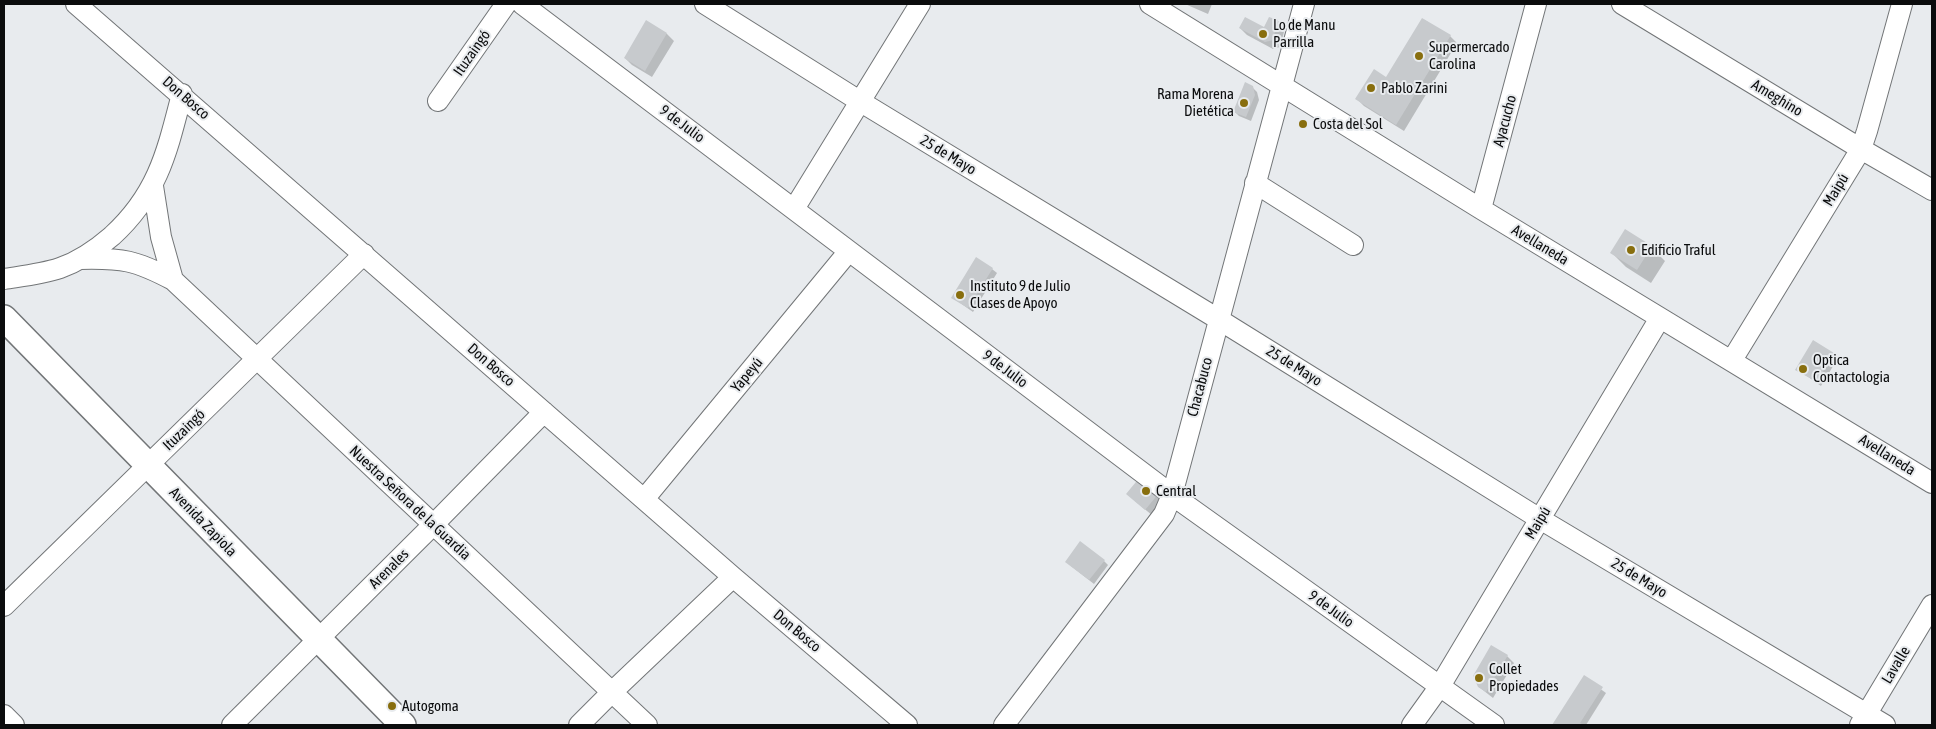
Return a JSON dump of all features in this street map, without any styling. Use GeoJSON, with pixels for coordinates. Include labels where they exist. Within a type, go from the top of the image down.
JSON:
{"type":"FeatureCollection","features":[{"type":"Feature","properties":{"kind":"main road","name":"Avenida Zapiola"},"geometry":{"type":"LineString","coordinates":[[4,318],[402,725]]}},
{"type":"Feature","properties":{"kind":"street","name":"Don Bosco"},"geometry":{"type":"LineString","coordinates":[[76,4],[182,94],[733,577],[907,725]]}},
{"type":"Feature","properties":{"kind":"street","name":"Ituzaingó"},"geometry":{"type":"LineString","coordinates":[[438,102],[506,4]]}},
{"type":"Feature","properties":{"kind":"street","name":"9 de Julio"},"geometry":{"type":"LineString","coordinates":[[522,4],[1172,495],[1494,725]]}},
{"type":"Feature","properties":{"kind":"street","name":"25 de Mayo"},"geometry":{"type":"LineString","coordinates":[[705,4],[861,102],[1218,319],[1863,720],[1885,725]]}},
{"type":"Feature","properties":{"kind":"street"},"geometry":{"type":"LineString","coordinates":[[794,208],[920,4]]}},
{"type":"Feature","properties":{"kind":"street","name":"Avellaneda"},"geometry":{"type":"LineString","coordinates":[[1150,4],[1481,209],[1932,483]]}},
{"type":"Feature","properties":{"kind":"street","name":"Chacabuco"},"geometry":{"type":"LineString","coordinates":[[1004,725],[1160,519],[1172,495],[1304,4]]}},
{"type":"Feature","properties":{"kind":"street","name":"Ayacucho"},"geometry":{"type":"LineString","coordinates":[[1481,209],[1536,4]]}},
{"type":"Feature","properties":{"kind":"street","name":"Ameghino"},"geometry":{"type":"LineString","coordinates":[[1622,4],[1932,190]]}},
{"type":"Feature","properties":{"kind":"street","name":"Maipú"},"geometry":{"type":"LineString","coordinates":[[1732,360],[1861,149],[1868,131],[1902,4]]}},
{"type":"Feature","properties":{"kind":"street"},"geometry":{"type":"LineString","coordinates":[[4,279],[61,268],[96,249],[126,223],[152,186],[163,163],[182,94]]}},
{"type":"Feature","properties":{"kind":"street"},"geometry":{"type":"LineString","coordinates":[[1255,184],[1353,245]]}},
{"type":"Feature","properties":{"kind":"street"},"geometry":{"type":"LineString","coordinates":[[152,186],[161,237],[173,280]]}},
{"type":"Feature","properties":{"kind":"street","name":"Yapeyú"},"geometry":{"type":"LineString","coordinates":[[645,498],[849,251]]}},
{"type":"Feature","properties":{"kind":"street","name":"Ituzaingó"},"geometry":{"type":"LineString","coordinates":[[4,606],[364,254]]}},
{"type":"Feature","properties":{"kind":"street","name":"Nuestra Señora de la Guardia"},"geometry":{"type":"LineString","coordinates":[[80,259],[127,260],[141,264],[173,280],[647,725]]}},
{"type":"Feature","properties":{"kind":"street","name":"Maipú"},"geometry":{"type":"LineString","coordinates":[[1412,725],[1440,686],[1660,318]]}},
{"type":"Feature","properties":{"kind":"street","name":"Arenales"},"geometry":{"type":"LineString","coordinates":[[232,725],[544,412]]}},
{"type":"Feature","properties":{"kind":"street"},"geometry":{"type":"LineString","coordinates":[[580,725],[733,577]]}},
{"type":"Feature","properties":{"kind":"street","name":"Lavalle"},"geometry":{"type":"LineString","coordinates":[[1863,720],[1932,605]]}},
{"type":"Feature","properties":{"kind":"street"},"geometry":{"type":"LineString","coordinates":[[4,715],[14,725]]}},
{"type":"Feature","properties":{"kind":"building","name":"Lo de Manu Parrilla"},"geometry":{"type":"Polygon","coordinates":[[[1245,17],[1264,27],[1269,17],[1278,20],[1273,40],[1265,42],[1239,28],[1245,17]]]}},
{"type":"Feature","properties":{"kind":"building","name":"Supermercado Carolina"},"geometry":{"type":"Polygon","coordinates":[[[1422,18],[1451,35],[1396,125],[1355,99],[1374,69],[1386,77],[1422,18]]]}},
{"type":"Feature","properties":{"kind":"building"},"geometry":{"type":"Polygon","coordinates":[[[646,20],[667,33],[645,71],[624,58],[646,20]]]}},
{"type":"Feature","properties":{"kind":"building","name":"Rama Morena Dietética"},"geometry":{"type":"Polygon","coordinates":[[[1245,82],[1253,86],[1255,95],[1246,117],[1233,112],[1245,82]]]}},
{"type":"Feature","properties":{"kind":"building","name":"Edificio Traful"},"geometry":{"type":"Polygon","coordinates":[[[1625,229],[1652,246],[1637,270],[1610,253],[1625,229]]]}},
{"type":"Feature","properties":{"kind":"building"},"geometry":{"type":"Polygon","coordinates":[[[976,257],[993,268],[968,308],[951,298],[976,257]]]}},
{"type":"Feature","properties":{"kind":"building"},"geometry":{"type":"Polygon","coordinates":[[[1813,340],[1834,353],[1817,382],[1795,370],[1813,340]]]}},
{"type":"Feature","properties":{"kind":"building"},"geometry":{"type":"Polygon","coordinates":[[[1140,477],[1159,493],[1145,510],[1126,494],[1140,477]]]}},
{"type":"Feature","properties":{"kind":"building"},"geometry":{"type":"Polygon","coordinates":[[[1080,541],[1105,560],[1089,580],[1065,562],[1080,541]]]}},
{"type":"Feature","properties":{"kind":"building"},"geometry":{"type":"Polygon","coordinates":[[[1491,645],[1508,655],[1486,692],[1478,687],[1473,676],[1491,645]]]}},
{"type":"Feature","properties":{"kind":"building"},"geometry":{"type":"Polygon","coordinates":[[[1584,675],[1603,687],[1580,723],[1584,725],[1552,725],[1584,675]]]}},
{"type":"Feature","properties":{"kind":"place","name":"Lo de Manu Parrilla"},"geometry":{"type":"Point","coordinates":[1263,34]}},
{"type":"Feature","properties":{"kind":"place","name":"Supermercado Carolina"},"geometry":{"type":"Point","coordinates":[1419,56]}},
{"type":"Feature","properties":{"kind":"place","name":"Pablo Zarini"},"geometry":{"type":"Point","coordinates":[1371,88]}},
{"type":"Feature","properties":{"kind":"place","name":"Rama Morena Dietética"},"geometry":{"type":"Point","coordinates":[1244,103]}},
{"type":"Feature","properties":{"kind":"place","name":"Costa del Sol"},"geometry":{"type":"Point","coordinates":[1303,124]}},
{"type":"Feature","properties":{"kind":"place","name":"Edificio Traful"},"geometry":{"type":"Point","coordinates":[1631,250]}},
{"type":"Feature","properties":{"kind":"place","name":"Instituto 9 de Julio Clases de Apoyo"},"geometry":{"type":"Point","coordinates":[960,295]}},
{"type":"Feature","properties":{"kind":"place","name":"Optica Contactologia"},"geometry":{"type":"Point","coordinates":[1803,369]}},
{"type":"Feature","properties":{"kind":"place","name":"Central"},"geometry":{"type":"Point","coordinates":[1146,491]}},
{"type":"Feature","properties":{"kind":"place","name":"Collet Propiedades"},"geometry":{"type":"Point","coordinates":[1479,678]}},
{"type":"Feature","properties":{"kind":"place","name":"Autogoma"},"geometry":{"type":"Point","coordinates":[392,706]}}]}
